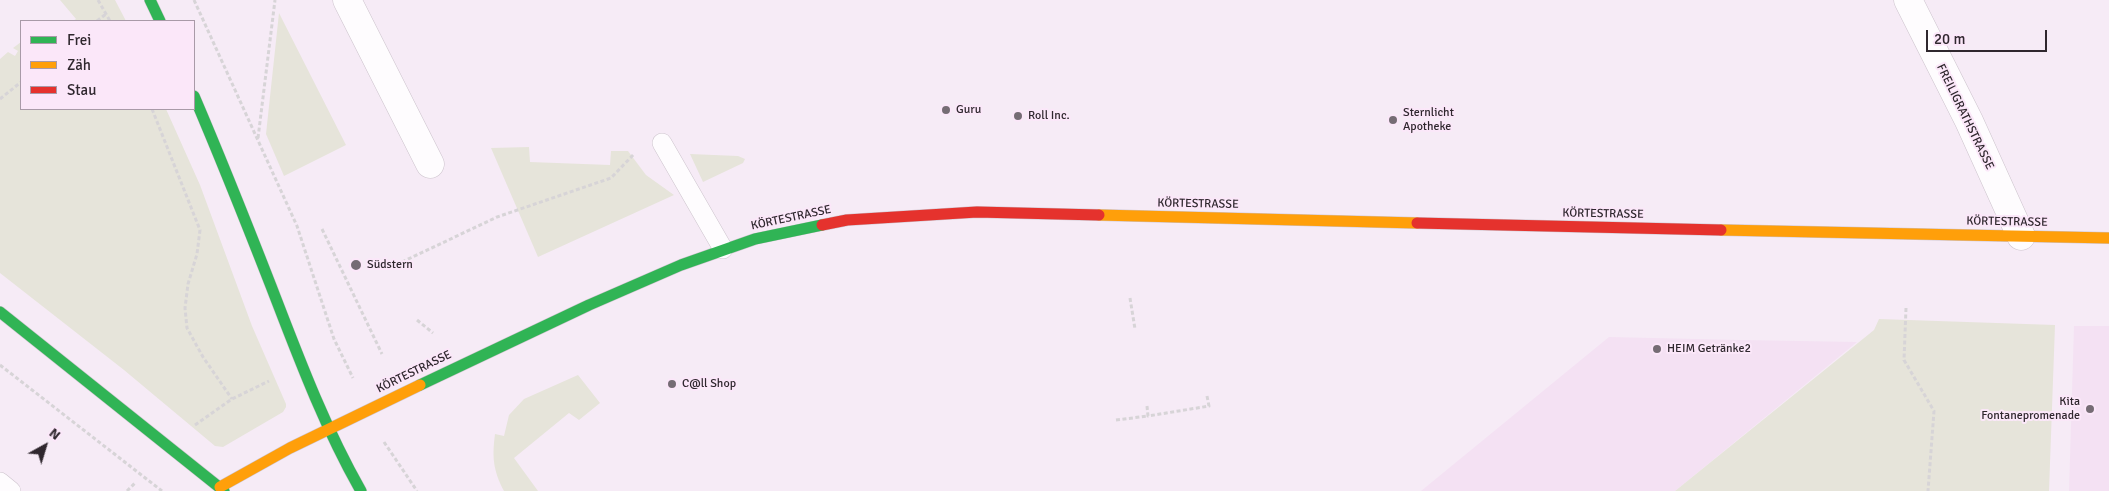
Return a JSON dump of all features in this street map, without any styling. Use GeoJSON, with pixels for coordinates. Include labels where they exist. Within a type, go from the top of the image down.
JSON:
{"type":"FeatureCollection","features":[{"type":"Feature","properties":{"kind":"street"},"geometry":{"type":"LineString","coordinates":[[150,0],[160,20]]}},
{"type":"Feature","properties":{"kind":"street"},"geometry":{"type":"LineString","coordinates":[[348,0],[430,164]]}},
{"type":"Feature","properties":{"kind":"street","name":"FREILIGRATHSTRASSE"},"geometry":{"type":"LineString","coordinates":[[1908,0],[1969,122],[2021,236]]}},
{"type":"Feature","properties":{"kind":"street"},"geometry":{"type":"LineString","coordinates":[[195,98],[244,215],[302,368],[328,429],[361,491]]}},
{"type":"Feature","properties":{"kind":"street","name":"KÖRTESTRASSE"},"geometry":{"type":"LineString","coordinates":[[328,429],[680,264],[755,239],[847,220],[977,212],[2109,238]]}},
{"type":"Feature","properties":{"kind":"street"},"geometry":{"type":"LineString","coordinates":[[0,312],[219,490],[328,429]]}},
{"type":"Feature","properties":{"kind":"lane"},"geometry":{"type":"LineString","coordinates":[[662,143],[723,249]]}},
{"type":"Feature","properties":{"kind":"lane"},"geometry":{"type":"LineString","coordinates":[[0,482],[11,491]]}},
{"type":"Feature","properties":{"kind":"path"},"geometry":{"type":"LineString","coordinates":[[98,0],[109,20]]}},
{"type":"Feature","properties":{"kind":"path"},"geometry":{"type":"LineString","coordinates":[[194,0],[297,226],[334,339],[368,410]]}},
{"type":"Feature","properties":{"kind":"path"},"geometry":{"type":"LineString","coordinates":[[258,139],[276,0]]}},
{"type":"Feature","properties":{"kind":"path"},"geometry":{"type":"LineString","coordinates":[[98,20],[106,14]]}},
{"type":"Feature","properties":{"kind":"path"},"geometry":{"type":"LineString","coordinates":[[0,99],[20,83]]}},
{"type":"Feature","properties":{"kind":"path"},"geometry":{"type":"LineString","coordinates":[[152,110],[200,230],[197,254],[188,284],[184,308],[187,328],[203,357],[232,399]]}},
{"type":"Feature","properties":{"kind":"path"},"geometry":{"type":"LineString","coordinates":[[402,262],[497,217],[611,178],[638,150]]}},
{"type":"Feature","properties":{"kind":"path"},"geometry":{"type":"LineString","coordinates":[[322,229],[382,354]]}},
{"type":"Feature","properties":{"kind":"path"},"geometry":{"type":"LineString","coordinates":[[1130,298],[1135,329]]}},
{"type":"Feature","properties":{"kind":"path"},"geometry":{"type":"LineString","coordinates":[[1906,308],[1904,360],[1934,411],[1928,491]]}},
{"type":"Feature","properties":{"kind":"path"},"geometry":{"type":"LineString","coordinates":[[417,320],[433,333]]}},
{"type":"Feature","properties":{"kind":"path"},"geometry":{"type":"LineString","coordinates":[[0,365],[162,491]]}},
{"type":"Feature","properties":{"kind":"path"},"geometry":{"type":"LineString","coordinates":[[192,427],[232,399],[274,379]]}},
{"type":"Feature","properties":{"kind":"path"},"geometry":{"type":"LineString","coordinates":[[1116,420],[1209,406],[1207,396]]}},
{"type":"Feature","properties":{"kind":"path"},"geometry":{"type":"LineString","coordinates":[[1147,406],[1148,416]]}},
{"type":"Feature","properties":{"kind":"path"},"geometry":{"type":"LineString","coordinates":[[405,472],[417,491]]}},
{"type":"Feature","properties":{"kind":"path"},"geometry":{"type":"LineString","coordinates":[[127,491],[136,482]]}},
{"type":"Feature","properties":{"kind":"shaded area"},"geometry":{"type":"Polygon","coordinates":[[[60,0],[115,0],[125,20],[74,20],[76,19],[60,0]]]}},
{"type":"Feature","properties":{"kind":"shaded area"},"geometry":{"type":"Polygon","coordinates":[[[279,13],[346,145],[284,176],[266,134],[279,13]]]}},
{"type":"Feature","properties":{"kind":"shaded area"},"geometry":{"type":"Polygon","coordinates":[[[20,43],[20,110],[166,110],[200,185],[252,326],[286,404],[283,412],[223,447],[215,446],[124,370],[0,273],[0,59],[8,52],[15,56],[18,51],[13,48],[20,43]]]}},
{"type":"Feature","properties":{"kind":"shaded area"},"geometry":{"type":"Polygon","coordinates":[[[529,147],[530,162],[610,165],[611,151],[628,151],[646,175],[674,195],[538,257],[491,148],[529,147]]]}},
{"type":"Feature","properties":{"kind":"shaded area"},"geometry":{"type":"Polygon","coordinates":[[[690,154],[738,156],[745,159],[743,163],[703,182],[690,154]]]}},
{"type":"Feature","properties":{"kind":"shaded area"},"geometry":{"type":"Polygon","coordinates":[[[1879,319],[2055,325],[2049,491],[1675,491],[1874,330],[1879,319]]]}},
{"type":"Feature","properties":{"kind":"shaded area","name":"Kita Fontanepromenade"},"geometry":{"type":"Polygon","coordinates":[[[2074,326],[2109,326],[2109,491],[2069,491],[2074,326]]]}},
{"type":"Feature","properties":{"kind":"shaded area"},"geometry":{"type":"Polygon","coordinates":[[[1609,337],[1857,342],[1675,491],[1421,491],[1609,337]]]}},
{"type":"Feature","properties":{"kind":"shaded area"},"geometry":{"type":"Polygon","coordinates":[[[578,375],[600,403],[579,420],[569,413],[514,458],[538,491],[504,491],[494,463],[495,434],[504,436],[509,415],[524,399],[578,375]]]}},
{"type":"Feature","properties":{"kind":"traffic: fast"},"geometry":{"type":"LineString","coordinates":[[150,0],[160,20]]}},
{"type":"Feature","properties":{"kind":"traffic: fast"},"geometry":{"type":"LineString","coordinates":[[195,98],[312,390],[335,441],[361,491]]}},
{"type":"Feature","properties":{"kind":"traffic: fast"},"geometry":{"type":"LineString","coordinates":[[420,385],[589,305],[681,265],[755,239],[822,225]]}},
{"type":"Feature","properties":{"kind":"traffic: fast"},"geometry":{"type":"LineString","coordinates":[[0,312],[224,491]]}},
{"type":"Feature","properties":{"kind":"traffic: slow"},"geometry":{"type":"LineString","coordinates":[[1099,215],[1417,223]]}},
{"type":"Feature","properties":{"kind":"traffic: slow"},"geometry":{"type":"LineString","coordinates":[[1721,230],[2109,238]]}},
{"type":"Feature","properties":{"kind":"traffic: slow"},"geometry":{"type":"LineString","coordinates":[[220,487],[290,448],[420,385]]}},
{"type":"Feature","properties":{"kind":"traffic: jam"},"geometry":{"type":"LineString","coordinates":[[822,225],[847,220],[977,212],[1099,215]]}},
{"type":"Feature","properties":{"kind":"traffic: jam"},"geometry":{"type":"LineString","coordinates":[[1417,223],[1721,230]]}},
{"type":"Feature","properties":{"kind":"place","name":"Guru"},"geometry":{"type":"Point","coordinates":[946,110]}},
{"type":"Feature","properties":{"kind":"place","name":"Roll Inc."},"geometry":{"type":"Point","coordinates":[1018,116]}},
{"type":"Feature","properties":{"kind":"place","name":"Sternlicht Apotheke"},"geometry":{"type":"Point","coordinates":[1393,120]}},
{"type":"Feature","properties":{"kind":"place","name":"Südstern"},"geometry":{"type":"Point","coordinates":[356,265]}},
{"type":"Feature","properties":{"kind":"place","name":"HEIM Getränke2"},"geometry":{"type":"Point","coordinates":[1657,349]}},
{"type":"Feature","properties":{"kind":"place","name":"C@ll Shop"},"geometry":{"type":"Point","coordinates":[672,384]}},
{"type":"Feature","properties":{"kind":"place","name":"Kita Fontanepromenade"},"geometry":{"type":"Point","coordinates":[2090,409]}}]}
